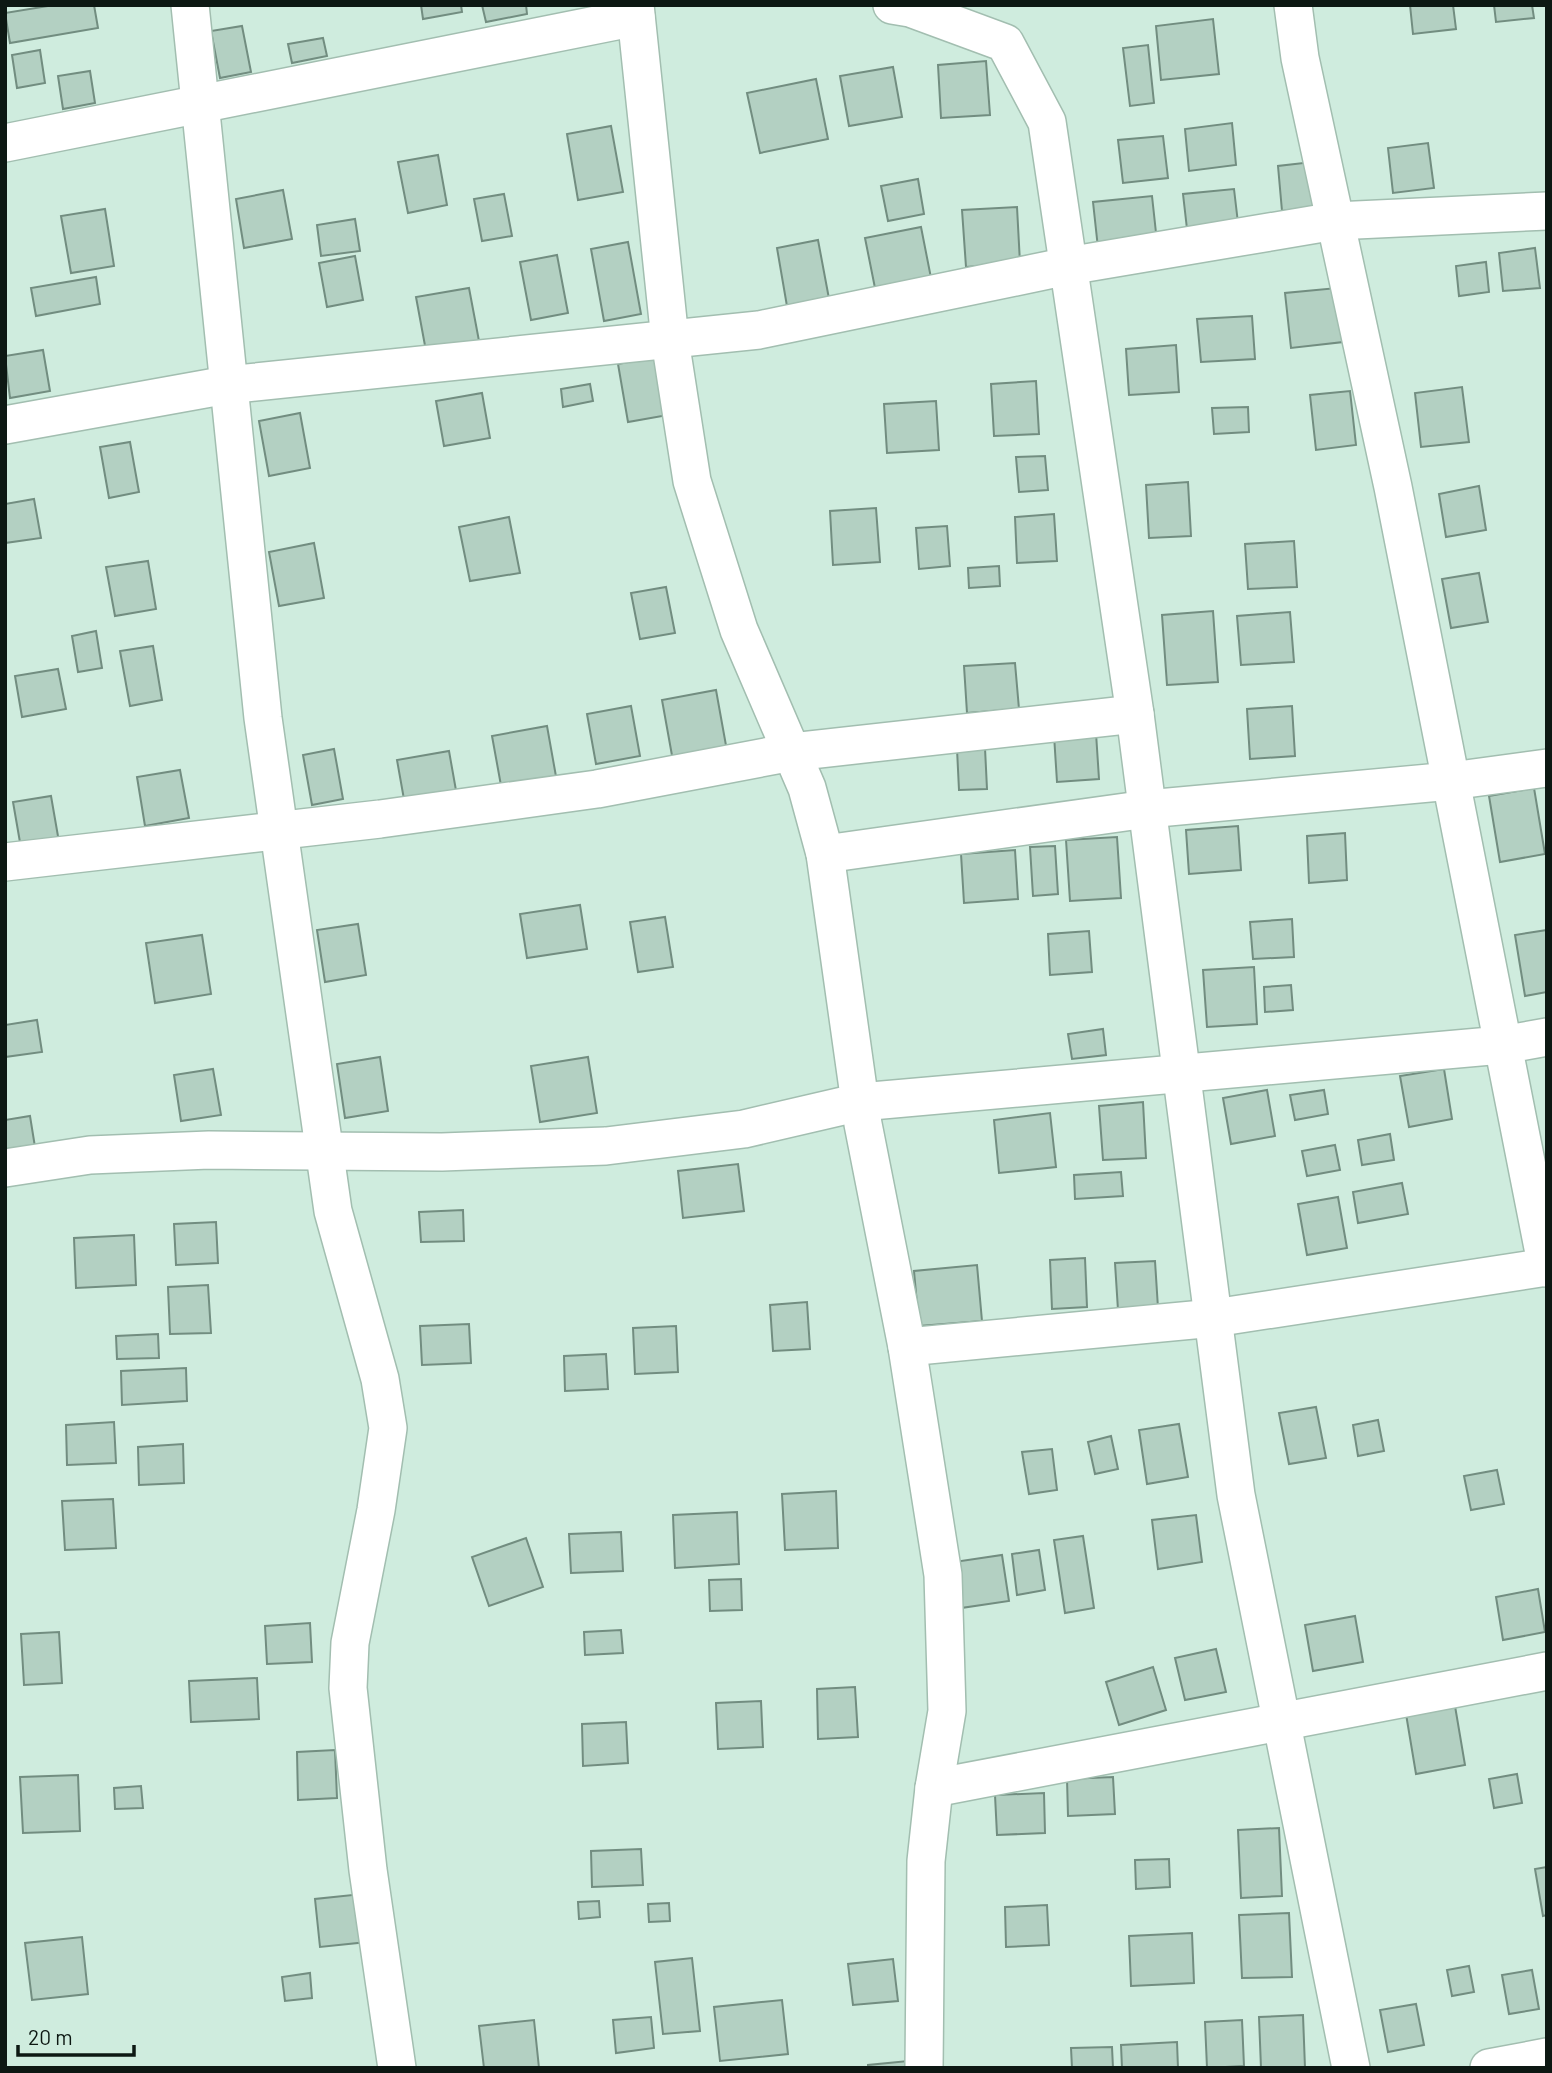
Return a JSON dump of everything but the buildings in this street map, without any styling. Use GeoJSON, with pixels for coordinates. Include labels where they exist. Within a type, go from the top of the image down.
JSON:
{"type":"FeatureCollection","features":[{"type":"Feature","properties":{"kind":"street"},"geometry":{"type":"LineString","coordinates":[[190,5],[263,718],[333,1211],[380,1379],[388,1428],[376,1510],[350,1643],[348,1688],[368,1870],[397,2068]]}},
{"type":"Feature","properties":{"kind":"street"},"geometry":{"type":"LineString","coordinates":[[892,5],[910,8],[1006,43],[1047,122],[1135,715],[1236,1495],[1351,2068]]}},
{"type":"Feature","properties":{"kind":"street"},"geometry":{"type":"LineString","coordinates":[[907,1347],[1214,1318],[1547,1267],[1393,487],[1300,58],[1293,5]]}},
{"type":"Feature","properties":{"kind":"street"},"geometry":{"type":"LineString","coordinates":[[5,143],[199,106],[636,11],[670,340],[692,481],[739,630],[807,788],[825,854],[860,1102],[907,1347],[943,1575],[947,1711],[934,1788],[926,1861],[924,2068]]}},
{"type":"Feature","properties":{"kind":"street"},"geometry":{"type":"LineString","coordinates":[[5,425],[227,385],[759,330],[1068,266],[1335,221],[1547,211]]}},
{"type":"Feature","properties":{"kind":"street"},"geometry":{"type":"LineString","coordinates":[[5,862],[279,831],[597,789],[792,752],[1135,715]]}},
{"type":"Feature","properties":{"kind":"street"},"geometry":{"type":"LineString","coordinates":[[825,854],[1147,809],[1451,781],[1547,768]]}},
{"type":"Feature","properties":{"kind":"street"},"geometry":{"type":"LineString","coordinates":[[5,1168],[116,1154],[209,1150],[443,1152],[606,1146],[744,1129],[860,1102],[1182,1076],[1502,1045],[1547,1037]]}},
{"type":"Feature","properties":{"kind":"street"},"geometry":{"type":"LineString","coordinates":[[934,1788],[1547,1671]]}},
{"type":"Feature","properties":{"kind":"street"},"geometry":{"type":"LineString","coordinates":[[1489,2068],[1547,2057]]}}]}
